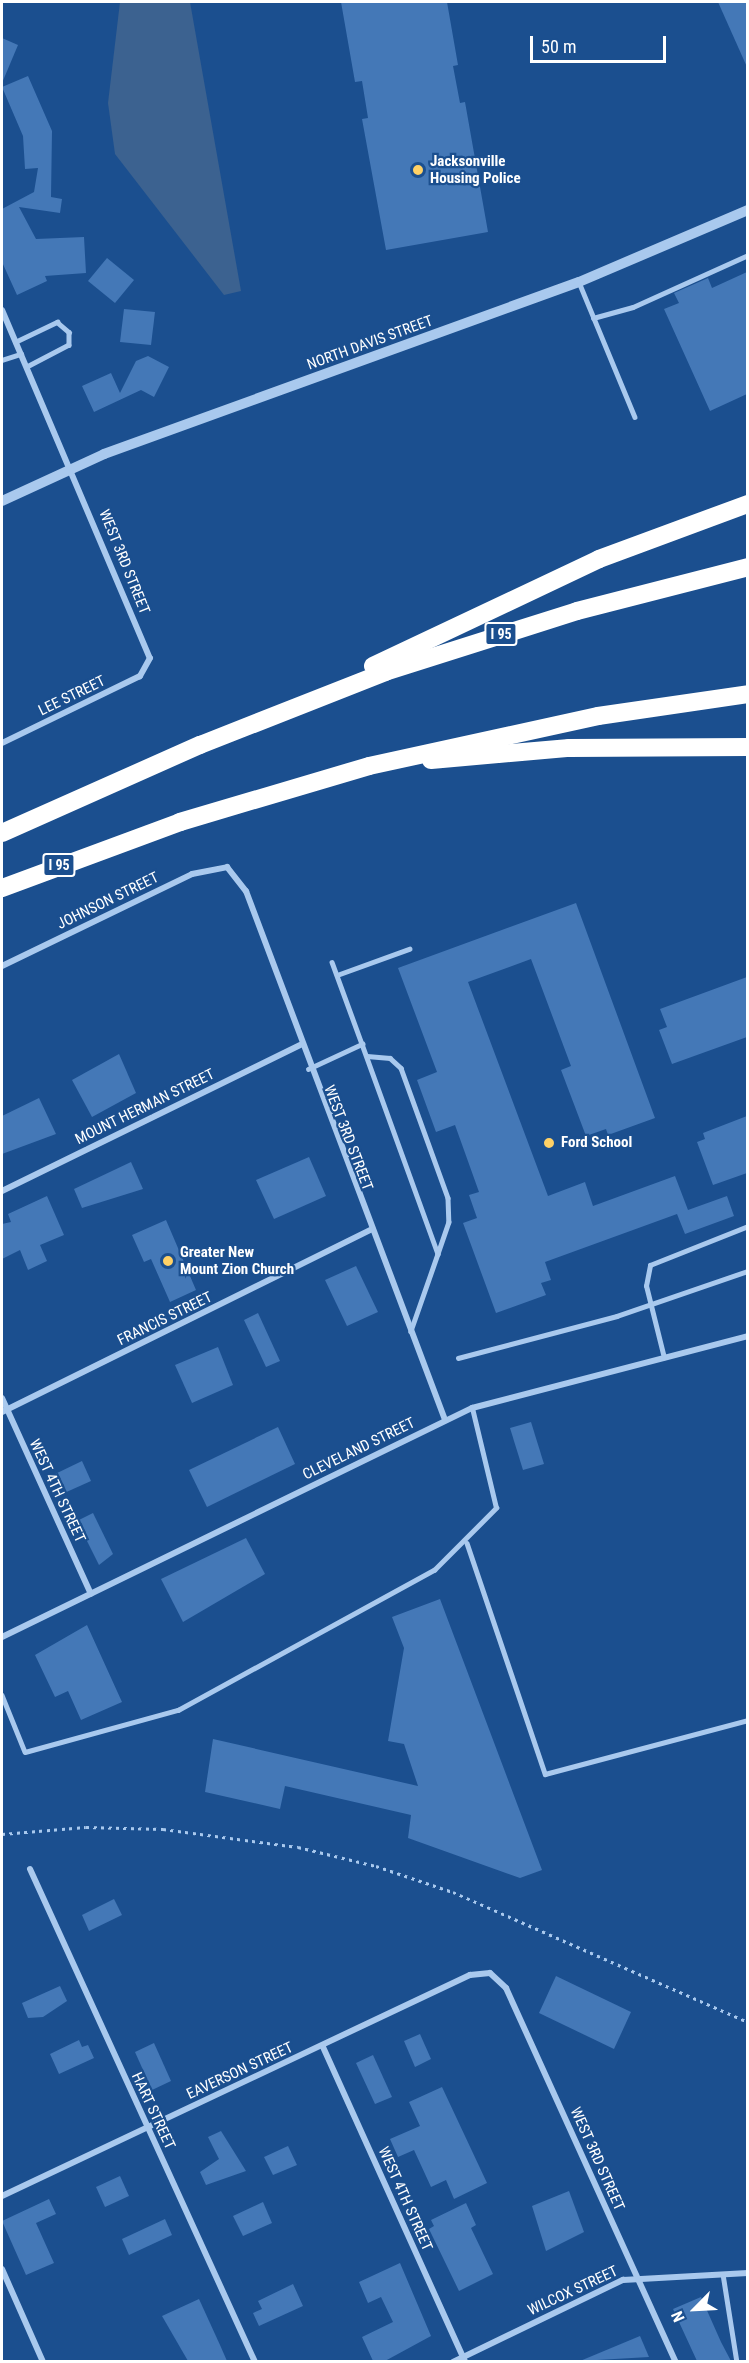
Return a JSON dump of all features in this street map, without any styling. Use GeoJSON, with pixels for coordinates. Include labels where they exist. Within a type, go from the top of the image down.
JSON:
{"type":"FeatureCollection","features":[{"type":"Feature","properties":{"kind":"highway"},"geometry":{"type":"LineString","coordinates":[[261,719],[599,559],[747,504]]}},
{"type":"Feature","properties":{"kind":"highway","name":"I 95"},"geometry":{"type":"LineString","coordinates":[[2,833],[261,719],[513,630],[747,567]]}},
{"type":"Feature","properties":{"kind":"highway","name":"I 95"},"geometry":{"type":"LineString","coordinates":[[2,888],[190,818],[369,766],[576,720],[747,694]]}},
{"type":"Feature","properties":{"kind":"highway"},"geometry":{"type":"LineString","coordinates":[[369,766],[569,748],[747,747]]}},
{"type":"Feature","properties":{"kind":"street","name":"NORTH DAVIS STREET"},"geometry":{"type":"LineString","coordinates":[[2,501],[72,468],[579,282],[747,210]]}},
{"type":"Feature","properties":{"kind":"street","name":"WEST 3RD STREET"},"geometry":{"type":"LineString","coordinates":[[2,310],[72,468],[148,650],[148,666]]}},
{"type":"Feature","properties":{"kind":"street","name":"LEE STREET"},"geometry":{"type":"LineString","coordinates":[[2,743],[140,676],[148,666]]}},
{"type":"Feature","properties":{"kind":"street","name":"WEST 3RD STREET"},"geometry":{"type":"LineString","coordinates":[[227,867],[246,891],[308,1069],[445,1420]]}},
{"type":"Feature","properties":{"kind":"street","name":"JOHNSON STREET"},"geometry":{"type":"LineString","coordinates":[[2,966],[192,874],[227,867]]}},
{"type":"Feature","properties":{"kind":"street","name":"MOUNT HERMAN STREET"},"geometry":{"type":"LineString","coordinates":[[2,1191],[300,1045]]}},
{"type":"Feature","properties":{"kind":"street","name":"FRANCIS STREET"},"geometry":{"type":"LineString","coordinates":[[4,1411],[371,1230]]}},
{"type":"Feature","properties":{"kind":"street","name":"CLEVELAND STREET"},"geometry":{"type":"LineString","coordinates":[[2,1637],[472,1408],[747,1336]]}},
{"type":"Feature","properties":{"kind":"street","name":"WEST 4TH STREET"},"geometry":{"type":"LineString","coordinates":[[2,1398],[4,1411],[91,1594]]}},
{"type":"Feature","properties":{"kind":"street","name":"HART STREET"},"geometry":{"type":"LineString","coordinates":[[30,1869],[255,2361]]}},
{"type":"Feature","properties":{"kind":"street","name":"WEST 3RD STREET"},"geometry":{"type":"LineString","coordinates":[[490,1973],[506,1988],[676,2361]]}},
{"type":"Feature","properties":{"kind":"street","name":"EAVERSON STREET"},"geometry":{"type":"LineString","coordinates":[[2,2196],[323,2047],[470,1975],[490,1973]]}},
{"type":"Feature","properties":{"kind":"street","name":"WEST 4TH STREET"},"geometry":{"type":"LineString","coordinates":[[323,2047],[464,2359]]}},
{"type":"Feature","properties":{"kind":"street"},"geometry":{"type":"LineString","coordinates":[[2,2269],[44,2361]]}},
{"type":"Feature","properties":{"kind":"street","name":"WILCOX STREET"},"geometry":{"type":"LineString","coordinates":[[453,2361],[464,2359],[637,2277],[747,2273]]}},
{"type":"Feature","properties":{"kind":"lane"},"geometry":{"type":"LineString","coordinates":[[593,318],[633,307],[747,255]]}},
{"type":"Feature","properties":{"kind":"lane"},"geometry":{"type":"LineString","coordinates":[[579,282],[635,417]]}},
{"type":"Feature","properties":{"kind":"lane"},"geometry":{"type":"LineString","coordinates":[[15,342],[57,321],[69,332],[69,345],[27,367]]}},
{"type":"Feature","properties":{"kind":"lane"},"geometry":{"type":"LineString","coordinates":[[2,330],[10,329]]}},
{"type":"Feature","properties":{"kind":"lane"},"geometry":{"type":"LineString","coordinates":[[2,360],[21,354]]}},
{"type":"Feature","properties":{"kind":"lane"},"geometry":{"type":"LineString","coordinates":[[337,975],[409,949]]}},
{"type":"Feature","properties":{"kind":"lane"},"geometry":{"type":"LineString","coordinates":[[332,962],[438,1254]]}},
{"type":"Feature","properties":{"kind":"lane"},"geometry":{"type":"LineString","coordinates":[[308,1069],[362,1044]]}},
{"type":"Feature","properties":{"kind":"lane"},"geometry":{"type":"LineString","coordinates":[[367,1056],[390,1059],[400,1068],[444,1188],[449,1222],[410,1334]]}},
{"type":"Feature","properties":{"kind":"lane"},"geometry":{"type":"LineString","coordinates":[[664,1359],[646,1276],[656,1261],[747,1226]]}},
{"type":"Feature","properties":{"kind":"lane"},"geometry":{"type":"LineString","coordinates":[[458,1358],[651,1306],[747,1271]]}},
{"type":"Feature","properties":{"kind":"lane"},"geometry":{"type":"LineString","coordinates":[[2,1695],[26,1752],[178,1710],[434,1570],[467,1543],[496,1508],[472,1408]]}},
{"type":"Feature","properties":{"kind":"lane"},"geometry":{"type":"LineString","coordinates":[[467,1543],[545,1774],[747,1720]]}},
{"type":"Feature","properties":{"kind":"lane"},"geometry":{"type":"LineString","coordinates":[[723,2274],[737,2361]]}},
{"type":"Feature","properties":{"kind":"path"},"geometry":{"type":"LineString","coordinates":[[2,1834],[86,1827],[163,1829],[298,1846],[365,1863],[453,1892],[747,2022]]}},
{"type":"Feature","properties":{"kind":"water"},"geometry":{"type":"Polygon","coordinates":[[[120,2],[190,2],[241,291],[224,295],[115,154],[108,103],[120,2]]]}},
{"type":"Feature","properties":{"kind":"building"},"geometry":{"type":"Polygon","coordinates":[[[341,2],[447,2],[458,65],[453,66],[460,103],[465,102],[488,232],[386,250],[362,119],[368,118],[362,81],[355,82],[341,2]]]}},
{"type":"Feature","properties":{"kind":"building"},"geometry":{"type":"Polygon","coordinates":[[[718,2],[747,2],[747,67],[718,2]]]}},
{"type":"Feature","properties":{"kind":"building"},"geometry":{"type":"Polygon","coordinates":[[[2,38],[18,45],[2,83],[2,38]]]}},
{"type":"Feature","properties":{"kind":"building"},"geometry":{"type":"Polygon","coordinates":[[[28,76],[52,131],[51,197],[62,199],[60,213],[19,207],[36,239],[84,237],[86,273],[45,276],[47,281],[17,295],[2,262],[2,209],[34,192],[38,168],[25,169],[23,136],[2,87],[28,76]]]}},
{"type":"Feature","properties":{"kind":"building"},"geometry":{"type":"Polygon","coordinates":[[[107,258],[134,280],[115,303],[88,281],[107,258]]]}},
{"type":"Feature","properties":{"kind":"building"},"geometry":{"type":"Polygon","coordinates":[[[747,272],[747,394],[710,411],[664,309],[679,303],[674,293],[708,278],[712,288],[747,272]]]}},
{"type":"Feature","properties":{"kind":"building"},"geometry":{"type":"Polygon","coordinates":[[[124,309],[155,312],[151,345],[120,342],[124,309]]]}},
{"type":"Feature","properties":{"kind":"building"},"geometry":{"type":"Polygon","coordinates":[[[148,356],[169,367],[154,397],[141,390],[94,412],[82,386],[111,373],[120,393],[136,361],[148,356]]]}},
{"type":"Feature","properties":{"kind":"building"},"geometry":{"type":"Polygon","coordinates":[[[576,903],[655,1118],[608,1135],[606,1129],[586,1136],[561,1070],[571,1066],[531,959],[468,982],[548,1196],[585,1182],[593,1206],[675,1176],[688,1210],[727,1196],[734,1216],[685,1234],[677,1214],[545,1262],[551,1280],[541,1283],[546,1295],[496,1313],[463,1223],[477,1218],[469,1195],[479,1192],[455,1125],[436,1132],[417,1080],[437,1072],[398,968],[576,903]]]}},
{"type":"Feature","properties":{"kind":"building"},"geometry":{"type":"Polygon","coordinates":[[[747,977],[747,1037],[672,1064],[659,1030],[667,1027],[660,1009],[747,977]]]}},
{"type":"Feature","properties":{"kind":"building"},"geometry":{"type":"Polygon","coordinates":[[[119,1054],[136,1093],[92,1117],[72,1080],[119,1054]]]}},
{"type":"Feature","properties":{"kind":"building"},"geometry":{"type":"Polygon","coordinates":[[[39,1098],[56,1134],[2,1154],[2,1116],[39,1098]]]}},
{"type":"Feature","properties":{"kind":"building"},"geometry":{"type":"Polygon","coordinates":[[[747,1116],[747,1173],[713,1185],[697,1142],[705,1139],[703,1133],[747,1116]]]}},
{"type":"Feature","properties":{"kind":"building"},"geometry":{"type":"Polygon","coordinates":[[[309,1157],[326,1196],[274,1219],[256,1180],[309,1157]]]}},
{"type":"Feature","properties":{"kind":"building"},"geometry":{"type":"Polygon","coordinates":[[[131,1162],[143,1189],[82,1208],[74,1189],[131,1162]]]}},
{"type":"Feature","properties":{"kind":"building"},"geometry":{"type":"Polygon","coordinates":[[[47,1196],[64,1235],[40,1245],[47,1261],[28,1270],[20,1250],[2,1259],[2,1224],[11,1222],[8,1214],[47,1196]]]}},
{"type":"Feature","properties":{"kind":"building","name":"Greater New Mount Zion Church"},"geometry":{"type":"Polygon","coordinates":[[[166,1220],[196,1290],[170,1302],[151,1259],[144,1262],[132,1235],[166,1220]]]}},
{"type":"Feature","properties":{"kind":"building"},"geometry":{"type":"Polygon","coordinates":[[[356,1266],[378,1312],[347,1326],[325,1280],[356,1266]]]}},
{"type":"Feature","properties":{"kind":"building"},"geometry":{"type":"Polygon","coordinates":[[[258,1313],[280,1361],[266,1367],[244,1320],[258,1313]]]}},
{"type":"Feature","properties":{"kind":"building"},"geometry":{"type":"Polygon","coordinates":[[[218,1347],[233,1385],[192,1403],[175,1365],[218,1347]]]}},
{"type":"Feature","properties":{"kind":"building"},"geometry":{"type":"Polygon","coordinates":[[[531,1422],[544,1464],[523,1470],[510,1428],[531,1422]]]}},
{"type":"Feature","properties":{"kind":"building"},"geometry":{"type":"Polygon","coordinates":[[[278,1427],[295,1464],[207,1507],[189,1470],[278,1427]]]}},
{"type":"Feature","properties":{"kind":"building"},"geometry":{"type":"Polygon","coordinates":[[[82,1461],[91,1481],[62,1494],[53,1475],[82,1461]]]}},
{"type":"Feature","properties":{"kind":"building"},"geometry":{"type":"Polygon","coordinates":[[[93,1513],[113,1554],[99,1565],[77,1521],[93,1513]]]}},
{"type":"Feature","properties":{"kind":"building"},"geometry":{"type":"Polygon","coordinates":[[[246,1538],[265,1574],[183,1622],[161,1579],[246,1538]]]}},
{"type":"Feature","properties":{"kind":"building"},"geometry":{"type":"Polygon","coordinates":[[[440,1599],[542,1870],[520,1878],[408,1838],[411,1815],[285,1786],[280,1809],[205,1792],[213,1739],[418,1786],[404,1744],[388,1741],[404,1648],[392,1617],[440,1599]]]}},
{"type":"Feature","properties":{"kind":"building"},"geometry":{"type":"Polygon","coordinates":[[[87,1625],[122,1702],[81,1720],[68,1691],[55,1697],[35,1655],[87,1625]]]}},
{"type":"Feature","properties":{"kind":"building"},"geometry":{"type":"Polygon","coordinates":[[[114,1899],[122,1915],[89,1931],[82,1915],[114,1899]]]}},
{"type":"Feature","properties":{"kind":"building"},"geometry":{"type":"Polygon","coordinates":[[[556,1976],[631,2012],[614,2049],[539,2013],[556,1976]]]}},
{"type":"Feature","properties":{"kind":"building"},"geometry":{"type":"Polygon","coordinates":[[[60,1986],[67,2001],[43,2017],[28,2018],[22,2003],[60,1986]]]}},
{"type":"Feature","properties":{"kind":"building"},"geometry":{"type":"Polygon","coordinates":[[[420,2034],[431,2059],[415,2067],[404,2041],[420,2034]]]}},
{"type":"Feature","properties":{"kind":"building"},"geometry":{"type":"Polygon","coordinates":[[[79,2040],[82,2047],[88,2045],[94,2058],[59,2074],[50,2054],[79,2040]]]}},
{"type":"Feature","properties":{"kind":"building"},"geometry":{"type":"Polygon","coordinates":[[[154,2043],[171,2081],[152,2090],[135,2052],[154,2043]]]}},
{"type":"Feature","properties":{"kind":"building"},"geometry":{"type":"Polygon","coordinates":[[[373,2055],[392,2097],[375,2104],[356,2063],[373,2055]]]}},
{"type":"Feature","properties":{"kind":"building"},"geometry":{"type":"Polygon","coordinates":[[[442,2087],[487,2183],[454,2199],[446,2180],[431,2187],[414,2150],[398,2157],[390,2139],[420,2126],[409,2102],[442,2087]]]}},
{"type":"Feature","properties":{"kind":"building"},"geometry":{"type":"Polygon","coordinates":[[[221,2131],[246,2171],[206,2185],[200,2172],[219,2159],[208,2137],[221,2131]]]}},
{"type":"Feature","properties":{"kind":"building"},"geometry":{"type":"Polygon","coordinates":[[[288,2146],[297,2165],[273,2175],[264,2157],[288,2146]]]}},
{"type":"Feature","properties":{"kind":"building"},"geometry":{"type":"Polygon","coordinates":[[[120,2176],[129,2196],[105,2207],[96,2187],[120,2176]]]}},
{"type":"Feature","properties":{"kind":"building"},"geometry":{"type":"Polygon","coordinates":[[[569,2191],[584,2232],[546,2251],[532,2206],[569,2191]]]}},
{"type":"Feature","properties":{"kind":"building"},"geometry":{"type":"Polygon","coordinates":[[[49,2199],[56,2214],[36,2223],[54,2263],[26,2275],[2,2221],[49,2199]]]}},
{"type":"Feature","properties":{"kind":"building"},"geometry":{"type":"Polygon","coordinates":[[[263,2202],[272,2223],[243,2236],[233,2216],[263,2202]]]}},
{"type":"Feature","properties":{"kind":"building"},"geometry":{"type":"Polygon","coordinates":[[[466,2203],[476,2225],[471,2228],[493,2274],[459,2291],[429,2229],[434,2226],[431,2220],[466,2203]]]}},
{"type":"Feature","properties":{"kind":"building"},"geometry":{"type":"Polygon","coordinates":[[[165,2219],[172,2235],[129,2255],[122,2239],[165,2219]]]}},
{"type":"Feature","properties":{"kind":"building"},"geometry":{"type":"Polygon","coordinates":[[[400,2263],[431,2336],[385,2361],[373,2361],[362,2337],[393,2322],[381,2297],[368,2303],[359,2282],[400,2263]]]}},
{"type":"Feature","properties":{"kind":"building"},"geometry":{"type":"Polygon","coordinates":[[[293,2284],[303,2306],[259,2326],[253,2313],[262,2309],[258,2301],[293,2284]]]}},
{"type":"Feature","properties":{"kind":"building"},"geometry":{"type":"Polygon","coordinates":[[[701,2297],[731,2361],[697,2361],[673,2309],[701,2297]]]}},
{"type":"Feature","properties":{"kind":"building"},"geometry":{"type":"Polygon","coordinates":[[[199,2299],[227,2361],[188,2361],[162,2316],[199,2299]]]}},
{"type":"Feature","properties":{"kind":"building"},"geometry":{"type":"Polygon","coordinates":[[[640,2336],[649,2357],[580,2361],[640,2336]]]}},
{"type":"Feature","properties":{"kind":"place","name":"Jacksonville Housing Police"},"geometry":{"type":"Point","coordinates":[418,170]}},
{"type":"Feature","properties":{"kind":"place","name":"Ford School"},"geometry":{"type":"Point","coordinates":[549,1143]}},
{"type":"Feature","properties":{"kind":"place","name":"Greater New Mount Zion Church"},"geometry":{"type":"Point","coordinates":[168,1261]}}]}
